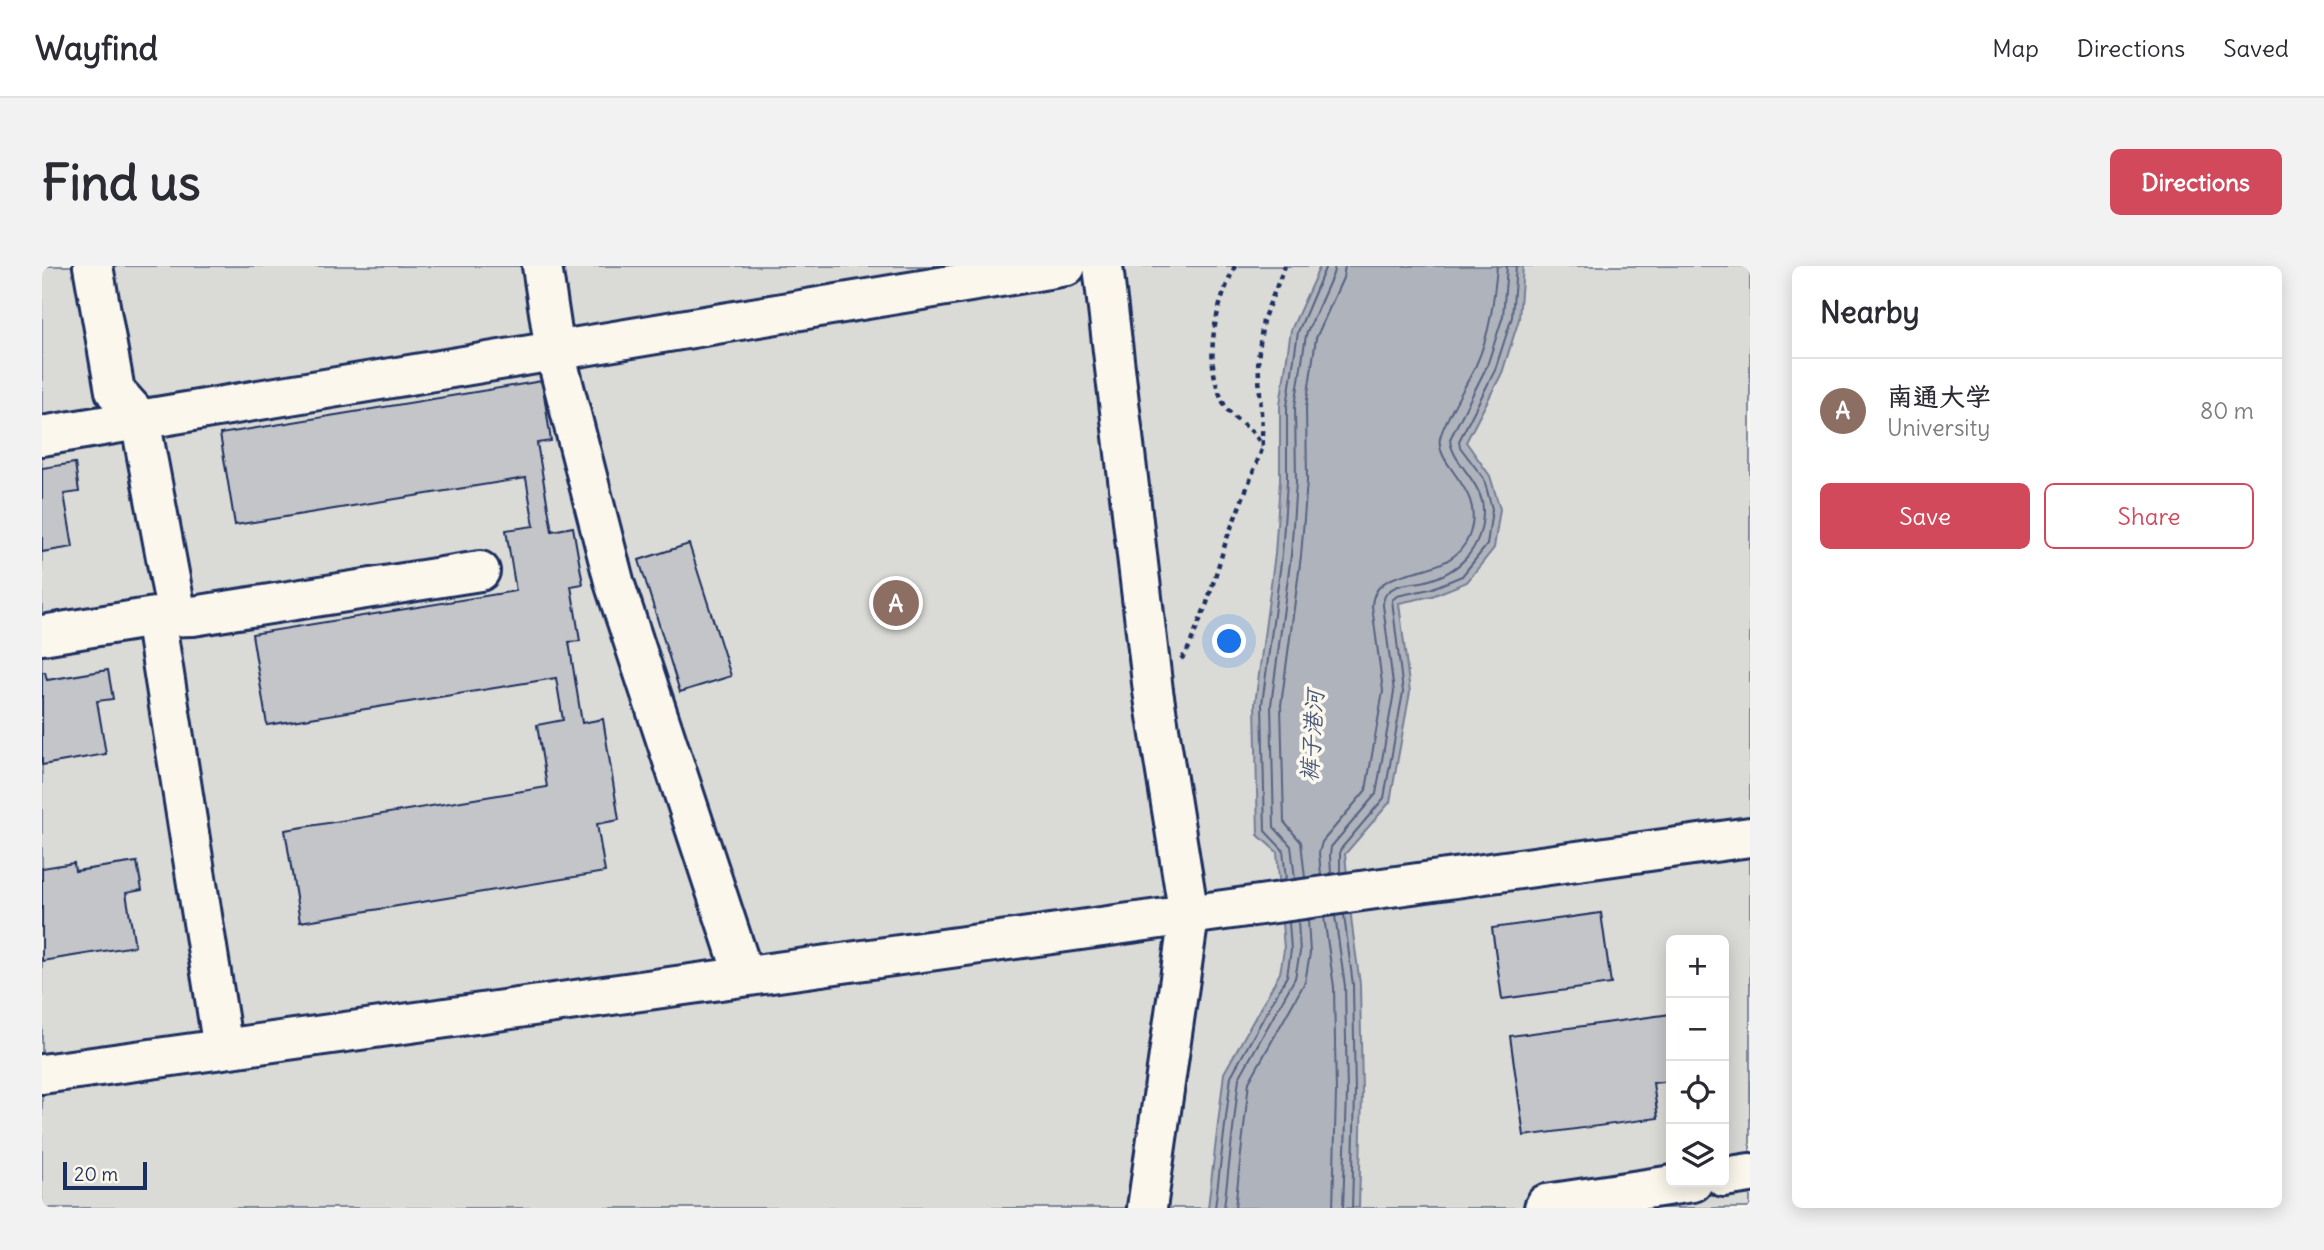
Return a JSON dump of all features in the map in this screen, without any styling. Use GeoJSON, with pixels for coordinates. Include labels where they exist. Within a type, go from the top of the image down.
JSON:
{"type":"FeatureCollection","features":[{"type":"Feature","properties":{"kind":"street"},"geometry":{"type":"LineString","coordinates":[[93,266],[115,391],[140,419],[223,1049]]}},
{"type":"Feature","properties":{"kind":"street"},"geometry":{"type":"LineString","coordinates":[[542,266],[555,352],[615,585],[744,976]]}},
{"type":"Feature","properties":{"kind":"street"},"geometry":{"type":"LineString","coordinates":[[42,436],[1066,266]]}},
{"type":"Feature","properties":{"kind":"street"},"geometry":{"type":"LineString","coordinates":[[1103,266],[1153,691],[1189,916],[1147,1208]]}},
{"type":"Feature","properties":{"kind":"street"},"geometry":{"type":"LineString","coordinates":[[42,635],[166,616],[193,616],[480,571]]}},
{"type":"Feature","properties":{"kind":"street"},"geometry":{"type":"LineString","coordinates":[[42,1074],[1750,837]]}},
{"type":"Feature","properties":{"kind":"street"},"geometry":{"type":"LineString","coordinates":[[1729,1176],[1750,1173]]}},
{"type":"Feature","properties":{"kind":"street"},"geometry":{"type":"LineString","coordinates":[[1544,1208],[1546,1204],[1666,1186]]}},
{"type":"Feature","properties":{"kind":"path"},"geometry":{"type":"LineString","coordinates":[[1235,266],[1216,318],[1211,355],[1216,386],[1227,411],[1254,431],[1263,447]]}},
{"type":"Feature","properties":{"kind":"path"},"geometry":{"type":"LineString","coordinates":[[1153,691],[1186,654],[1263,447],[1258,359],[1263,320],[1285,266]]}},
{"type":"Feature","properties":{"kind":"shaded area"},"geometry":{"type":"Polygon","coordinates":[[[42,266],[1750,266],[1750,1208],[42,1208],[42,266]]]}},
{"type":"Feature","properties":{"kind":"water","name":"裤子港河"},"geometry":{"type":"Polygon","coordinates":[[[1320,266],[1523,266],[1519,319],[1502,373],[1466,442],[1490,476],[1500,509],[1494,548],[1467,582],[1432,596],[1399,603],[1410,692],[1390,802],[1345,854],[1360,984],[1362,1093],[1359,1208],[1208,1208],[1224,1073],[1280,973],[1284,950],[1277,852],[1258,835],[1255,704],[1275,554],[1280,480],[1280,405],[1291,330],[1320,266]]]}},
{"type":"Feature","properties":{"kind":"building"},"geometry":{"type":"Polygon","coordinates":[[[542,381],[551,441],[537,443],[552,531],[573,527],[583,584],[571,586],[580,641],[569,642],[582,723],[603,719],[619,820],[597,824],[605,872],[300,922],[285,830],[547,787],[537,725],[563,720],[556,678],[267,725],[252,634],[516,591],[506,530],[534,526],[526,478],[235,525],[220,434],[542,381]]]}},
{"type":"Feature","properties":{"kind":"building"},"geometry":{"type":"Polygon","coordinates":[[[75,463],[79,492],[64,494],[73,547],[42,552],[42,468],[75,463]]]}},
{"type":"Feature","properties":{"kind":"building"},"geometry":{"type":"Polygon","coordinates":[[[689,544],[731,676],[680,692],[639,560],[689,544]]]}},
{"type":"Feature","properties":{"kind":"building"},"geometry":{"type":"Polygon","coordinates":[[[108,670],[113,699],[97,701],[106,754],[42,765],[42,672],[45,672],[47,680],[108,670]]]}},
{"type":"Feature","properties":{"kind":"building"},"geometry":{"type":"Polygon","coordinates":[[[137,862],[142,890],[126,893],[135,946],[42,961],[42,868],[74,863],[75,871],[137,862]]]}},
{"type":"Feature","properties":{"kind":"building"},"geometry":{"type":"Polygon","coordinates":[[[1601,913],[1611,984],[1502,999],[1492,928],[1601,913]]]}},
{"type":"Feature","properties":{"kind":"building"},"geometry":{"type":"Polygon","coordinates":[[[1666,1015],[1666,1082],[1653,1083],[1658,1118],[1524,1136],[1510,1036],[1666,1015]]]}},
{"type":"Feature","properties":{"kind":"place","name":"南通大学"},"geometry":{"type":"Point","coordinates":[896,603]}}]}
